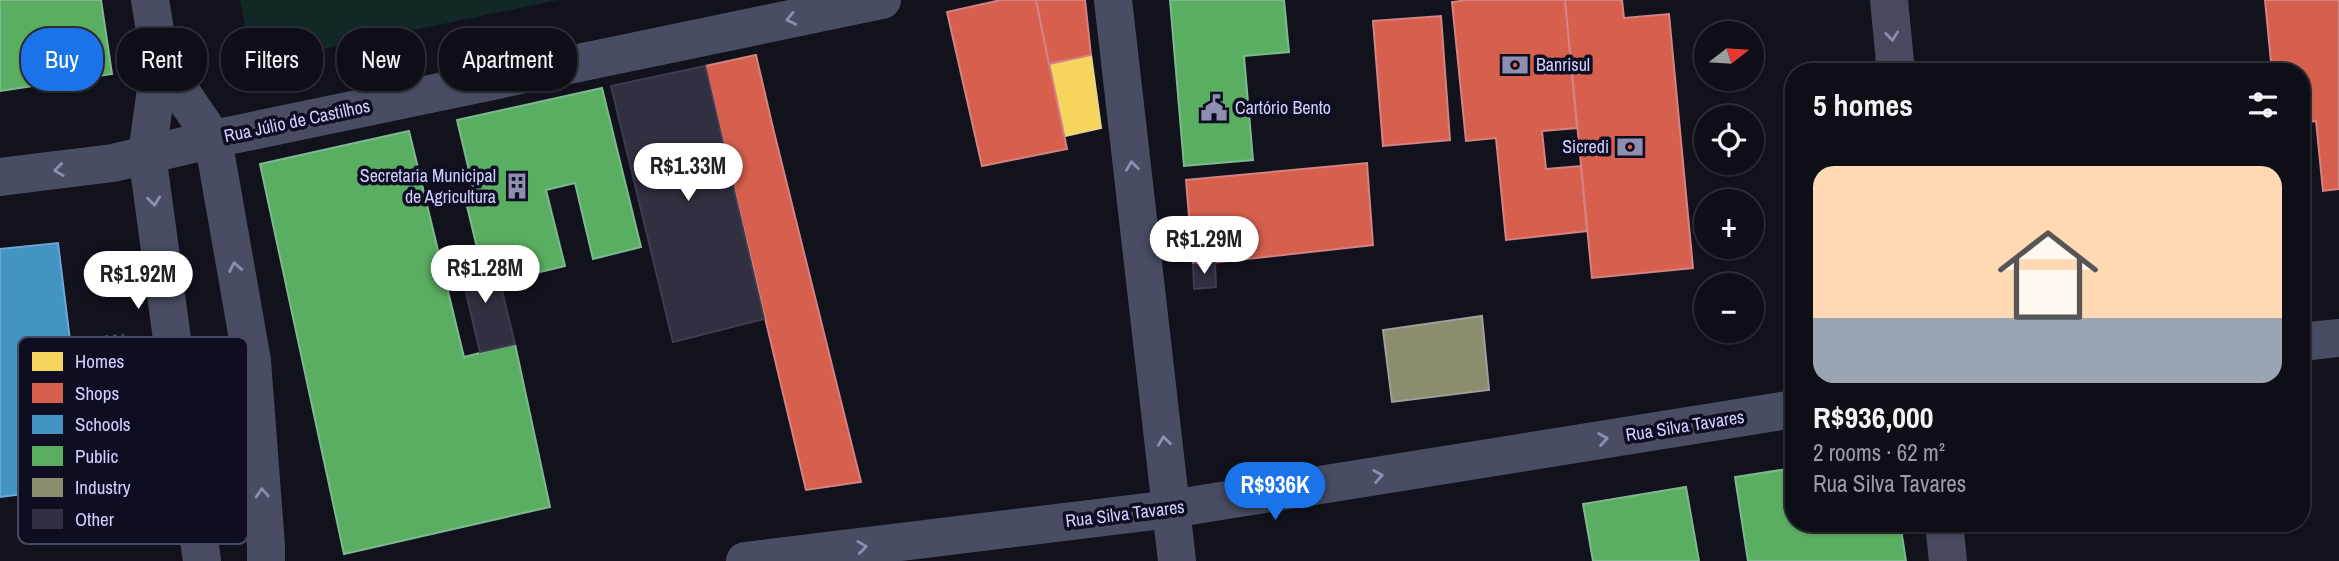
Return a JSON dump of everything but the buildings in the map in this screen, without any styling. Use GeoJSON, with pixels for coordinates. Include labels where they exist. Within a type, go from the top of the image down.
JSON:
{"type":"FeatureCollection","features":[{"type":"Feature","properties":{"kind":"street"},"geometry":{"type":"LineString","coordinates":[[150,0],[155,28]]}},
{"type":"Feature","properties":{"kind":"street","name":"Rua Júlio de Castilhos"},"geometry":{"type":"LineString","coordinates":[[0,177],[113,163],[213,139],[882,0]]}},
{"type":"Feature","properties":{"kind":"street"},"geometry":{"type":"LineString","coordinates":[[1113,0],[1177,561]]}},
{"type":"Feature","properties":{"kind":"street"},"geometry":{"type":"LineString","coordinates":[[1889,0],[1895,63]]}},
{"type":"Feature","properties":{"kind":"street"},"geometry":{"type":"LineString","coordinates":[[156,91],[148,154],[172,337]]}},
{"type":"Feature","properties":{"kind":"street"},"geometry":{"type":"LineString","coordinates":[[180,91],[213,139],[248,337]]}},
{"type":"Feature","properties":{"kind":"street"},"geometry":{"type":"LineString","coordinates":[[248,338],[267,546],[266,561]]}},
{"type":"Feature","properties":{"kind":"street"},"geometry":{"type":"LineString","coordinates":[[2310,341],[2339,338]]}},
{"type":"Feature","properties":{"kind":"street"},"geometry":{"type":"LineString","coordinates":[[248,362],[252,361]]}},
{"type":"Feature","properties":{"kind":"street","name":"Rua Silva Tavares"},"geometry":{"type":"LineString","coordinates":[[745,561],[1171,509],[1785,410]]}},
{"type":"Feature","properties":{"kind":"street"},"geometry":{"type":"LineString","coordinates":[[1945,532],[1948,561]]}},
{"type":"Feature","properties":{"kind":"green space"},"geometry":{"type":"Polygon","coordinates":[[[240,0],[558,0],[424,28],[337,28],[337,46],[323,49],[323,28],[245,28],[240,0]]]}},
{"type":"Feature","properties":{"kind":"place","name":"Banrisul"},"geometry":{"type":"Point","coordinates":[1515,65]}},
{"type":"Feature","properties":{"kind":"place","name":"Cartório Bento"},"geometry":{"type":"Point","coordinates":[1214,108]}},
{"type":"Feature","properties":{"kind":"place","name":"Sicredi"},"geometry":{"type":"Point","coordinates":[1630,147]}},
{"type":"Feature","properties":{"kind":"place","name":"Secretaria Municipal de Agricultura"},"geometry":{"type":"Point","coordinates":[517,186]}}]}
